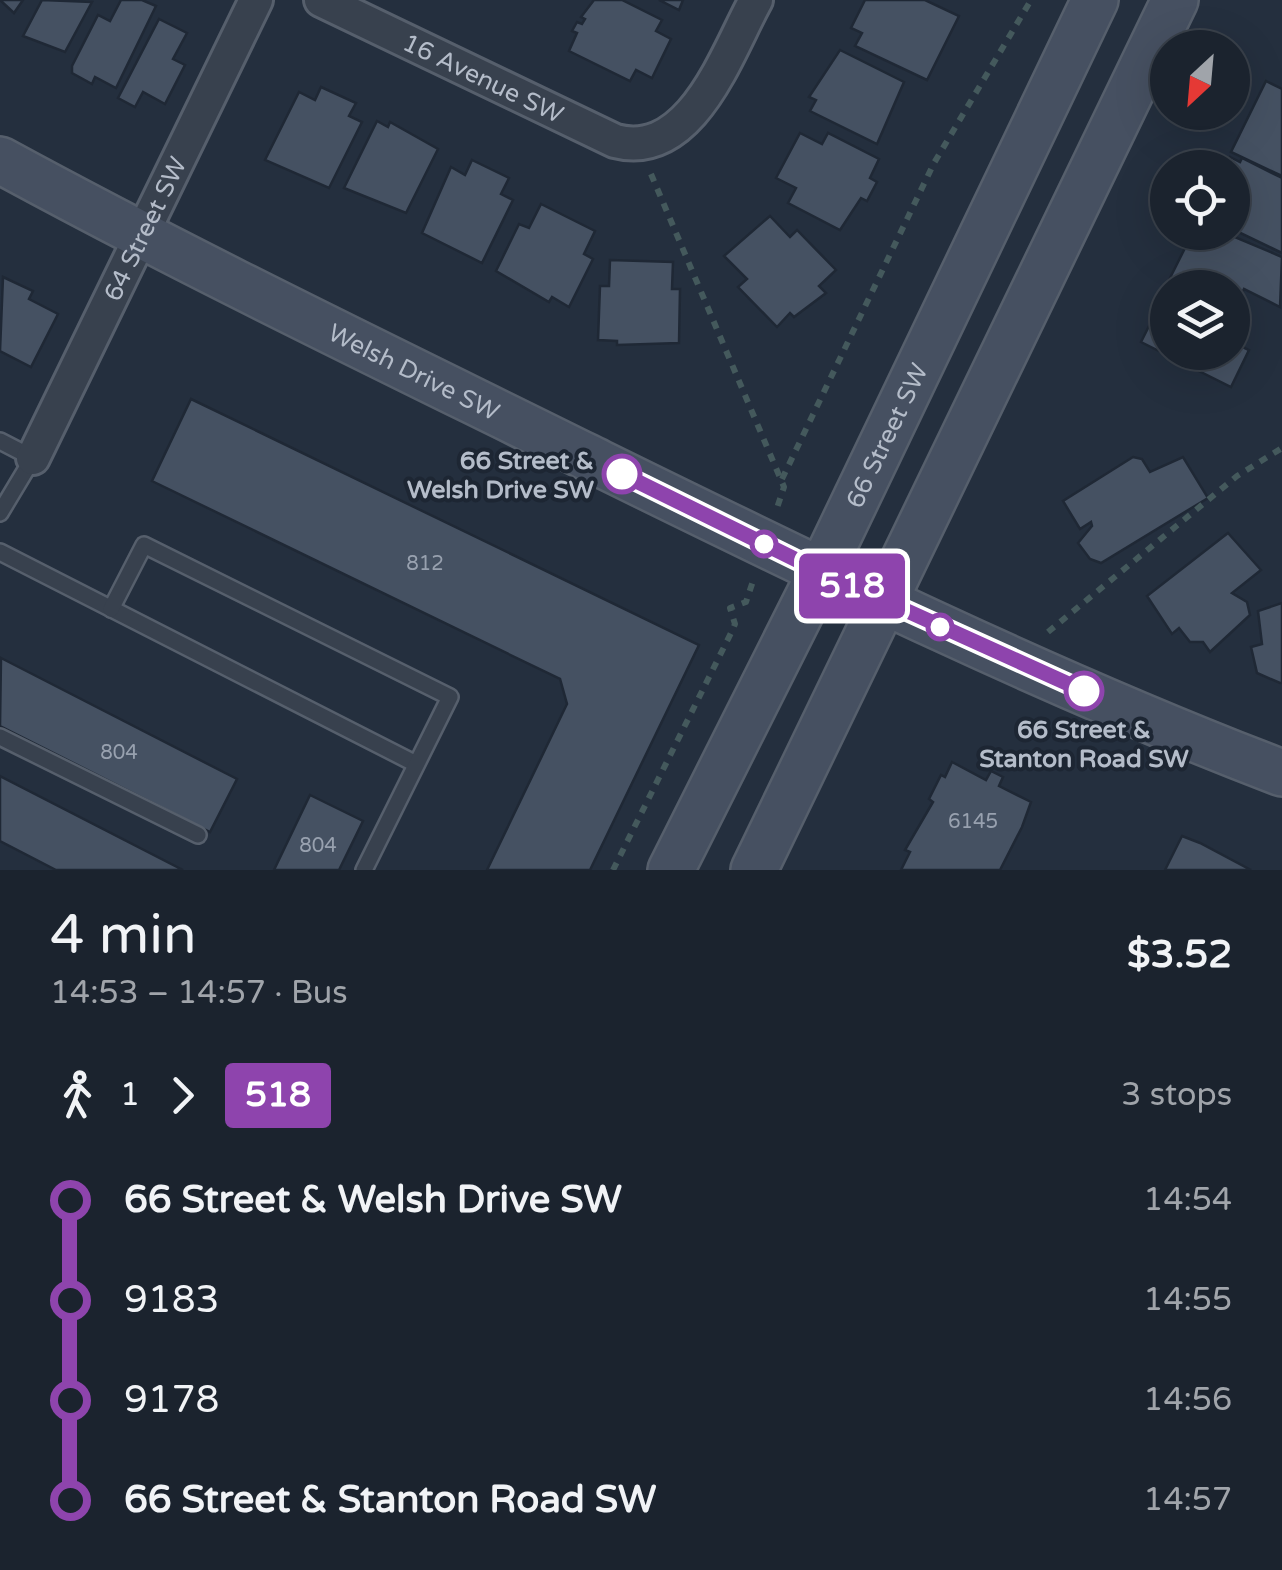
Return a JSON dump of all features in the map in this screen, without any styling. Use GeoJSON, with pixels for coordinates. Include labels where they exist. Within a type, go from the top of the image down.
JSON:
{"type":"FeatureCollection","features":[{"type":"Feature","properties":{"kind":"main road","name":"66 Street SW"},"geometry":{"type":"LineString","coordinates":[[671,870],[821,572],[1095,0]]}},
{"type":"Feature","properties":{"kind":"main road"},"geometry":{"type":"LineString","coordinates":[[754,870],[1174,0]]}},
{"type":"Feature","properties":{"kind":"main road","name":"Welsh Drive SW"},"geometry":{"type":"LineString","coordinates":[[0,160],[141,236],[821,572],[1024,666],[1282,773]]}},
{"type":"Feature","properties":{"kind":"street","name":"64 Street SW"},"geometry":{"type":"LineString","coordinates":[[33,458],[256,0]]}},
{"type":"Feature","properties":{"kind":"street","name":"16 Avenue SW"},"geometry":{"type":"LineString","coordinates":[[320,0],[615,141],[644,144]]}},
{"type":"Feature","properties":{"kind":"street"},"geometry":{"type":"LineString","coordinates":[[644,144],[687,120],[756,0]]}},
{"type":"Feature","properties":{"kind":"lane"},"geometry":{"type":"LineString","coordinates":[[0,441],[33,458],[0,512]]}},
{"type":"Feature","properties":{"kind":"lane"},"geometry":{"type":"LineString","coordinates":[[111,608],[144,545],[450,697],[364,870]]}},
{"type":"Feature","properties":{"kind":"lane"},"geometry":{"type":"LineString","coordinates":[[0,552],[416,764]]}},
{"type":"Feature","properties":{"kind":"lane"},"geometry":{"type":"LineString","coordinates":[[0,737],[198,835]]}},
{"type":"Feature","properties":{"kind":"path"},"geometry":{"type":"LineString","coordinates":[[644,144],[783,483],[934,163],[1031,0]]}},
{"type":"Feature","properties":{"kind":"path"},"geometry":{"type":"LineString","coordinates":[[1024,666],[1054,623],[1236,476],[1282,448]]}},
{"type":"Feature","properties":{"kind":"path"},"geometry":{"type":"LineString","coordinates":[[613,870],[731,634],[735,624],[730,608],[746,602]]}},
{"type":"Feature","properties":{"kind":"building"},"geometry":{"type":"Polygon","coordinates":[[[0,0],[23,0],[14,13],[0,0]]]}},
{"type":"Feature","properties":{"kind":"building"},"geometry":{"type":"Polygon","coordinates":[[[42,0],[92,2],[65,52],[23,36],[42,0]]]}},
{"type":"Feature","properties":{"kind":"building"},"geometry":{"type":"Polygon","coordinates":[[[121,0],[142,0],[156,6],[116,88],[95,77],[92,84],[72,73],[72,66],[98,15],[110,21],[121,0]]]}},
{"type":"Feature","properties":{"kind":"building"},"geometry":{"type":"Polygon","coordinates":[[[594,0],[622,0],[662,20],[656,31],[671,39],[652,78],[636,70],[630,81],[569,51],[577,33],[572,31],[577,22],[582,24],[585,19],[581,17],[594,0]]]}},
{"type":"Feature","properties":{"kind":"building"},"geometry":{"type":"Polygon","coordinates":[[[659,0],[683,0],[679,10],[659,0]]]}},
{"type":"Feature","properties":{"kind":"building"},"geometry":{"type":"Polygon","coordinates":[[[865,0],[925,0],[959,16],[927,80],[855,46],[862,33],[851,28],[865,0]]]}},
{"type":"Feature","properties":{"kind":"building"},"geometry":{"type":"Polygon","coordinates":[[[159,19],[187,33],[173,59],[185,65],[165,104],[143,92],[135,107],[118,98],[159,19]]]}},
{"type":"Feature","properties":{"kind":"building"},"geometry":{"type":"Polygon","coordinates":[[[840,50],[904,82],[877,144],[810,111],[816,100],[809,97],[840,50]]]}},
{"type":"Feature","properties":{"kind":"building"},"geometry":{"type":"Polygon","coordinates":[[[1266,81],[1282,89],[1282,176],[1250,161],[1250,150],[1232,150],[1242,130],[1250,130],[1250,113],[1266,81]]]}},
{"type":"Feature","properties":{"kind":"building"},"geometry":{"type":"Polygon","coordinates":[[[321,87],[356,103],[349,116],[362,122],[329,188],[265,160],[299,92],[315,100],[321,87]]]}},
{"type":"Feature","properties":{"kind":"building"},"geometry":{"type":"Polygon","coordinates":[[[377,121],[388,127],[390,122],[438,149],[406,213],[344,188],[377,121]]]}},
{"type":"Feature","properties":{"kind":"building"},"geometry":{"type":"Polygon","coordinates":[[[800,133],[822,144],[828,133],[879,159],[870,178],[877,182],[867,201],[861,198],[840,230],[788,203],[796,188],[776,178],[800,133]]]}},
{"type":"Feature","properties":{"kind":"building"},"geometry":{"type":"Polygon","coordinates":[[[472,160],[509,178],[501,194],[513,200],[482,263],[422,233],[451,167],[465,175],[472,160]]]}},
{"type":"Feature","properties":{"kind":"building"},"geometry":{"type":"Polygon","coordinates":[[[1250,162],[1282,178],[1282,253],[1250,238],[1250,162]]]}},
{"type":"Feature","properties":{"kind":"building"},"geometry":{"type":"Polygon","coordinates":[[[541,204],[595,231],[584,254],[593,259],[569,307],[552,297],[549,302],[496,271],[519,224],[529,228],[541,204]]]}},
{"type":"Feature","properties":{"kind":"building"},"geometry":{"type":"Polygon","coordinates":[[[770,216],[790,237],[797,230],[836,270],[819,286],[826,293],[794,317],[790,313],[777,327],[738,287],[747,279],[724,256],[770,216]]]}},
{"type":"Feature","properties":{"kind":"building"},"geometry":{"type":"Polygon","coordinates":[[[1250,243],[1282,257],[1280,307],[1250,292],[1250,270],[1174,270],[1184,250],[1250,250],[1250,243]]]}},
{"type":"Feature","properties":{"kind":"building"},"geometry":{"type":"Polygon","coordinates":[[[610,260],[673,262],[672,289],[680,289],[679,343],[617,345],[617,341],[598,340],[600,286],[609,286],[610,260]]]}},
{"type":"Feature","properties":{"kind":"building"},"geometry":{"type":"Polygon","coordinates":[[[3,277],[33,291],[29,299],[58,314],[31,367],[0,351],[3,277]]]}},
{"type":"Feature","properties":{"kind":"building"},"geometry":{"type":"Polygon","coordinates":[[[1150,324],[1150,346],[1141,342],[1150,324]]]}},
{"type":"Feature","properties":{"kind":"building"},"geometry":{"type":"Polygon","coordinates":[[[1197,370],[1239,370],[1231,387],[1197,370]]]}},
{"type":"Feature","properties":{"kind":"building"},"geometry":{"type":"Polygon","coordinates":[[[191,399],[699,645],[590,870],[487,870],[567,704],[560,679],[152,481],[191,399]]]}},
{"type":"Feature","properties":{"kind":"building"},"geometry":{"type":"Polygon","coordinates":[[[1133,457],[1142,459],[1150,472],[1183,457],[1208,498],[1101,563],[1090,559],[1078,543],[1091,522],[1080,529],[1063,501],[1133,457]]]}},
{"type":"Feature","properties":{"kind":"building"},"geometry":{"type":"Polygon","coordinates":[[[1228,533],[1261,570],[1232,593],[1247,602],[1250,615],[1210,652],[1203,642],[1190,642],[1179,628],[1172,634],[1147,596],[1228,533]]]}},
{"type":"Feature","properties":{"kind":"building"},"geometry":{"type":"Polygon","coordinates":[[[1282,603],[1280,683],[1257,673],[1251,647],[1262,644],[1258,611],[1282,603]]]}},
{"type":"Feature","properties":{"kind":"building"},"geometry":{"type":"Polygon","coordinates":[[[1,658],[237,779],[210,832],[0,726],[1,658]]]}},
{"type":"Feature","properties":{"kind":"building"},"geometry":{"type":"Polygon","coordinates":[[[952,762],[986,780],[991,771],[1003,777],[999,786],[1031,802],[1022,827],[1000,870],[901,870],[910,852],[905,850],[933,802],[929,799],[952,762]]]}},
{"type":"Feature","properties":{"kind":"building"},"geometry":{"type":"Polygon","coordinates":[[[0,776],[183,870],[56,870],[0,841],[0,776]]]}},
{"type":"Feature","properties":{"kind":"building"},"geometry":{"type":"Polygon","coordinates":[[[310,795],[363,821],[339,870],[274,870],[310,795]]]}},
{"type":"Feature","properties":{"kind":"building"},"geometry":{"type":"Polygon","coordinates":[[[1182,836],[1200,843],[1251,870],[1165,870],[1182,836]]]}},
{"type":"Feature","properties":{"kind":"bus line","name":"518"},"geometry":{"type":"LineString","coordinates":[[622,474],[821,572],[1084,691]]}},
{"type":"Feature","properties":{"kind":"place","name":"66 Street & Welsh Drive SW"},"geometry":{"type":"Point","coordinates":[622,474]}},
{"type":"Feature","properties":{"kind":"place","name":"66 Street & Stanton Road SW"},"geometry":{"type":"Point","coordinates":[1084,691]}}]}
